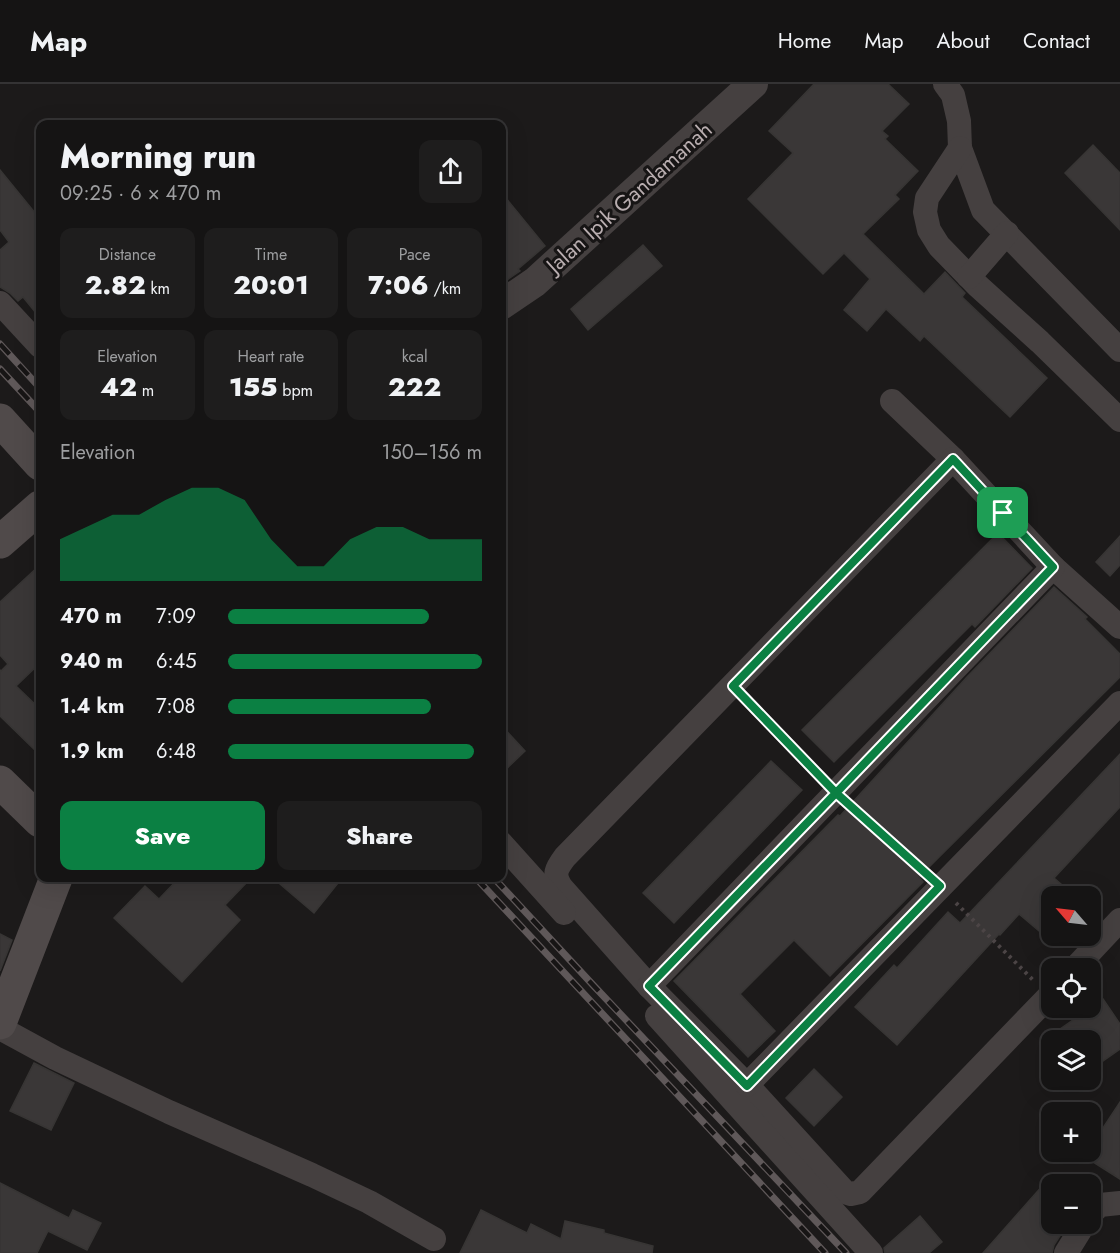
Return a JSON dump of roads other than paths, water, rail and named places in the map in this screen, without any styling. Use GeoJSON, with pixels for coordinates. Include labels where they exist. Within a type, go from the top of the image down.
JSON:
{"type":"FeatureCollection","features":[{"type":"Feature","properties":{"kind":"main road"},"geometry":{"type":"LineString","coordinates":[[0,420],[36,460]]}},
{"type":"Feature","properties":{"kind":"main road"},"geometry":{"type":"LineString","coordinates":[[0,542],[36,510]]}},
{"type":"Feature","properties":{"kind":"main road"},"geometry":{"type":"LineString","coordinates":[[0,560],[36,528]]}},
{"type":"Feature","properties":{"kind":"main road"},"geometry":{"type":"LineString","coordinates":[[0,782],[36,817]]}},
{"type":"Feature","properties":{"kind":"main road"},"geometry":{"type":"LineString","coordinates":[[0,1023],[54,882]]}},
{"type":"Feature","properties":{"kind":"street","name":"Jalan Ipik Gandamanah"},"geometry":{"type":"LineString","coordinates":[[506,302],[535,282],[753,84]]}},
{"type":"Feature","properties":{"kind":"street"},"geometry":{"type":"LineString","coordinates":[[945,84],[953,95],[959,121],[960,148],[983,210],[1120,350]]}},
{"type":"Feature","properties":{"kind":"street"},"geometry":{"type":"LineString","coordinates":[[960,148],[927,198],[925,212],[929,230],[939,246],[969,276],[1120,420]]}},
{"type":"Feature","properties":{"kind":"street"},"geometry":{"type":"LineString","coordinates":[[969,276],[1007,233]]}},
{"type":"Feature","properties":{"kind":"street"},"geometry":{"type":"LineString","coordinates":[[0,303],[36,342]]}},
{"type":"Feature","properties":{"kind":"street"},"geometry":{"type":"LineString","coordinates":[[892,401],[953,459],[1053,567],[1120,627]]}},
{"type":"Feature","properties":{"kind":"street"},"geometry":{"type":"LineString","coordinates":[[953,459],[565,857],[555,869],[555,878],[649,986],[747,1086],[845,1192],[851,1194],[860,1192],[1041,1003]]}},
{"type":"Feature","properties":{"kind":"street"},"geometry":{"type":"LineString","coordinates":[[649,986],[1053,567]]}},
{"type":"Feature","properties":{"kind":"street"},"geometry":{"type":"LineString","coordinates":[[747,1086],[1120,703]]}},
{"type":"Feature","properties":{"kind":"street"},"geometry":{"type":"LineString","coordinates":[[506,849],[871,1253]]}},
{"type":"Feature","properties":{"kind":"street"},"geometry":{"type":"LineString","coordinates":[[1084,958],[1120,920]]}},
{"type":"Feature","properties":{"kind":"street"},"geometry":{"type":"LineString","coordinates":[[0,1028],[54,1058],[322,1179],[434,1239]]}},
{"type":"Feature","properties":{"kind":"street"},"geometry":{"type":"LineString","coordinates":[[1101,1205],[1120,1203]]}},
{"type":"Feature","properties":{"kind":"street"},"geometry":{"type":"LineString","coordinates":[[1066,1253],[1078,1234]]}},
{"type":"Feature","properties":{"kind":"railway"},"geometry":{"type":"LineString","coordinates":[[0,344],[36,384]]}},
{"type":"Feature","properties":{"kind":"railway"},"geometry":{"type":"LineString","coordinates":[[0,369],[36,408]]}},
{"type":"Feature","properties":{"kind":"railway"},"geometry":{"type":"LineString","coordinates":[[480,882],[825,1253]]}},
{"type":"Feature","properties":{"kind":"railway"},"geometry":{"type":"LineString","coordinates":[[498,882],[846,1253]]}}]}
